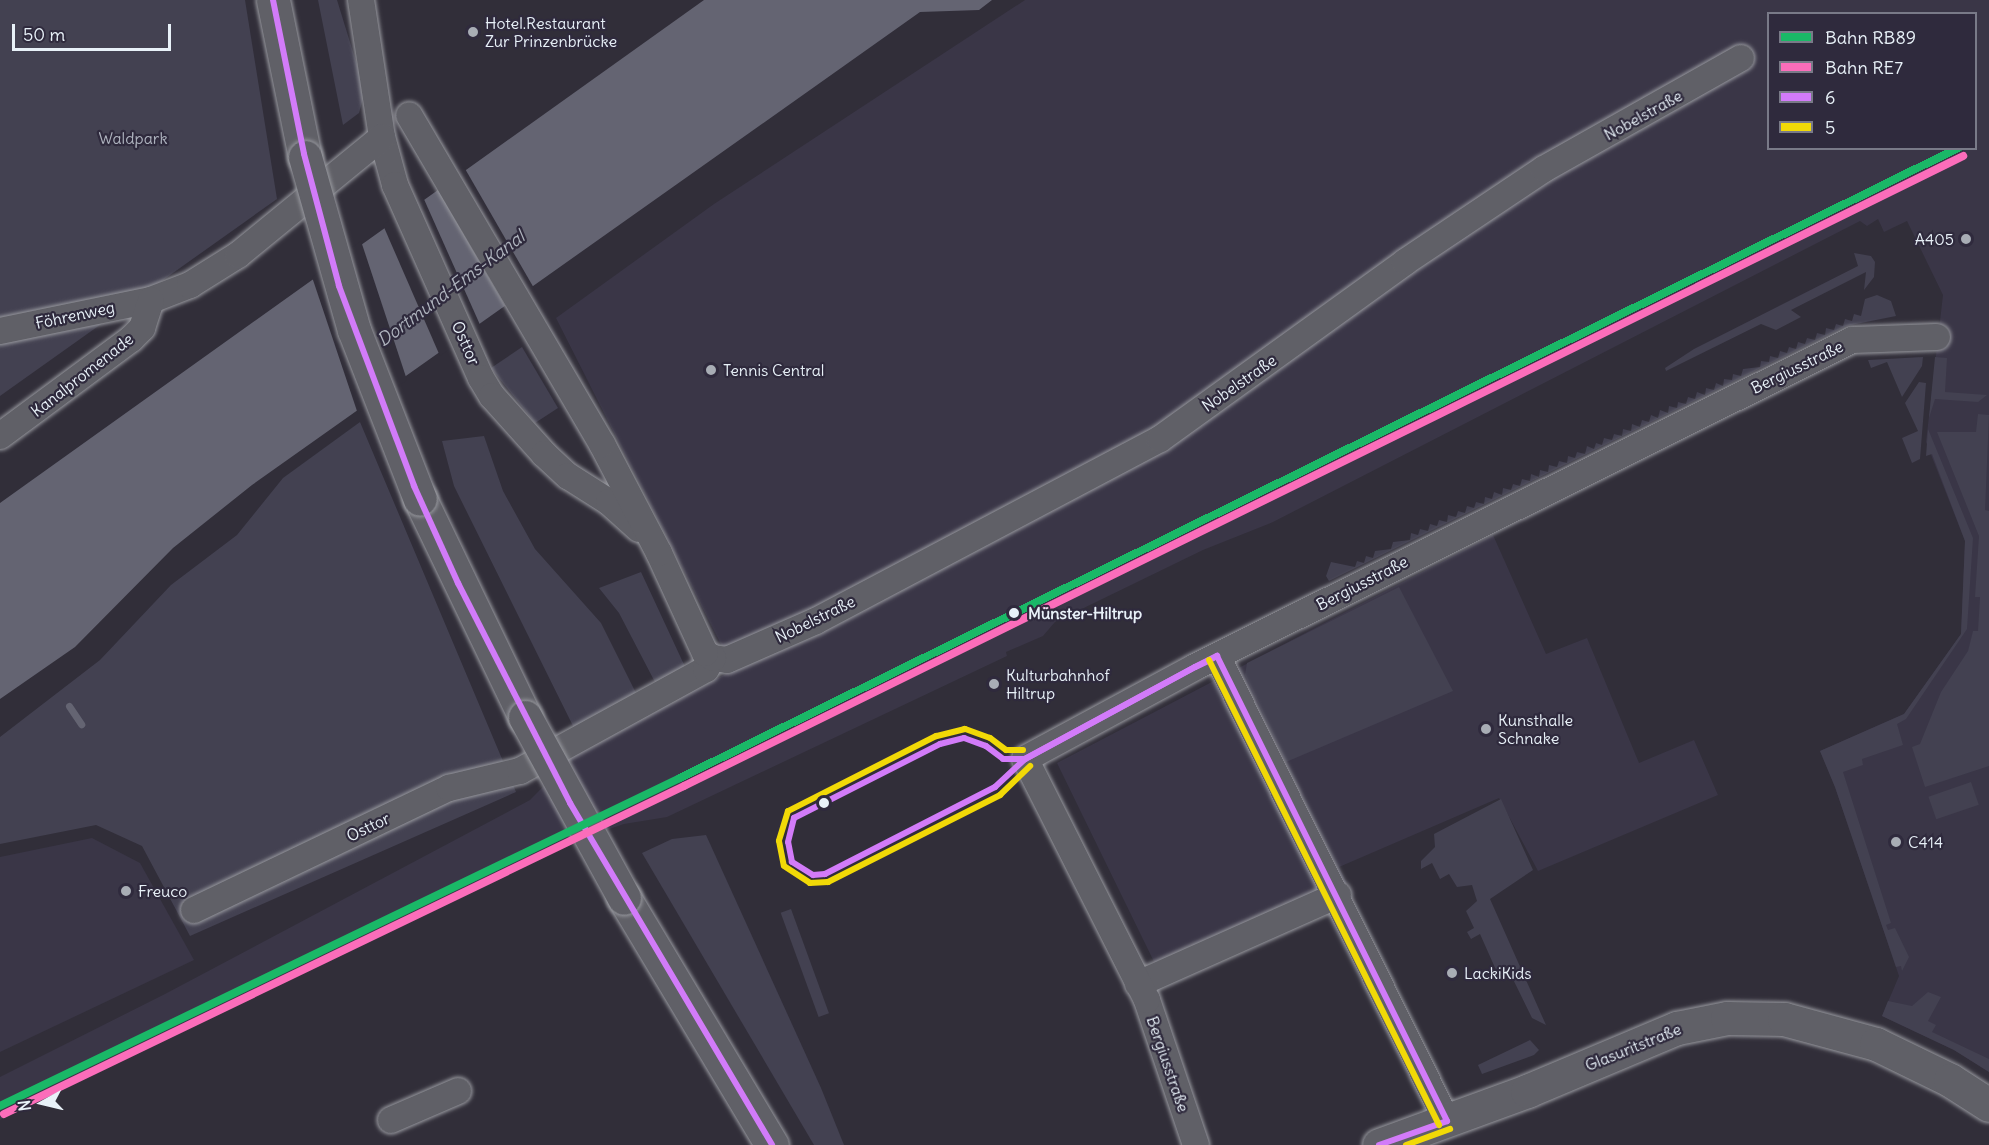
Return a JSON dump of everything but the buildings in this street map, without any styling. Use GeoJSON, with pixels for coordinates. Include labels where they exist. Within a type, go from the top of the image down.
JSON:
{"type":"FeatureCollection","features":[{"type":"Feature","properties":{"kind":"main road"},"geometry":{"type":"LineString","coordinates":[[273,0],[305,157],[354,330],[420,499],[525,717],[624,898],[772,1145]]}},
{"type":"Feature","properties":{"kind":"main road","name":"Glasuritstraße"},"geometry":{"type":"LineString","coordinates":[[1379,1145],[1448,1121],[1677,1028],[1755,1017],[1810,1024],[1876,1044],[1950,1080],[1989,1105]]}},
{"type":"Feature","properties":{"kind":"street","name":"Osttor"},"geometry":{"type":"LineString","coordinates":[[361,0],[382,137],[395,185],[492,396],[522,433],[568,476],[626,516],[659,553]]}},
{"type":"Feature","properties":{"kind":"street","name":"Nobelstraße"},"geometry":{"type":"LineString","coordinates":[[712,658],[727,660],[816,621],[1160,439],[1405,262],[1544,169],[1740,58]]}},
{"type":"Feature","properties":{"kind":"street","name":"Osttor"},"geometry":{"type":"LineString","coordinates":[[194,910],[449,788],[520,771],[706,669],[712,658],[700,644],[659,553],[528,314],[410,115]]}},
{"type":"Feature","properties":{"kind":"street"},"geometry":{"type":"LineString","coordinates":[[151,300],[190,285],[238,255],[382,137]]}},
{"type":"Feature","properties":{"kind":"street","name":"Föhrenweg"},"geometry":{"type":"LineString","coordinates":[[0,332],[151,300]]}},
{"type":"Feature","properties":{"kind":"street","name":"Kanalpromenade"},"geometry":{"type":"LineString","coordinates":[[0,436],[131,339],[142,328],[151,300]]}},
{"type":"Feature","properties":{"kind":"street","name":"Bergiusstraße"},"geometry":{"type":"LineString","coordinates":[[1196,1145],[1140,987],[1025,759],[1217,656],[1852,340],[1937,337]]}},
{"type":"Feature","properties":{"kind":"street"},"geometry":{"type":"LineString","coordinates":[[1217,656],[1338,895],[1448,1121]]}},
{"type":"Feature","properties":{"kind":"street"},"geometry":{"type":"LineString","coordinates":[[1140,987],[1338,895]]}},
{"type":"Feature","properties":{"kind":"street"},"geometry":{"type":"LineString","coordinates":[[391,1120],[458,1091]]}},
{"type":"Feature","properties":{"kind":"shaded area"},"geometry":{"type":"Polygon","coordinates":[[[1025,0],[1989,0],[1989,1072],[1954,1050],[1882,1016],[1899,976],[1835,787],[1820,751],[1904,714],[1961,634],[1965,541],[1926,442],[1943,295],[1907,221],[1884,232],[1878,219],[1867,226],[1860,221],[1273,522],[1203,550],[1055,622],[1043,636],[1006,652],[1007,656],[667,817],[624,824],[545,851],[0,1120],[0,1077],[165,994],[530,800],[582,747],[734,670],[556,318],[714,204],[1025,0]]]}},
{"type":"Feature","properties":{"kind":"shaded area"},"geometry":{"type":"Polygon","coordinates":[[[1493,535],[1546,654],[1587,638],[1639,763],[1694,740],[1718,795],[1538,871],[1499,798],[1339,867],[1348,886],[1160,974],[1057,763],[1493,535]]]}},
{"type":"Feature","properties":{"kind":"shaded area"},"geometry":{"type":"Polygon","coordinates":[[[92,838],[140,863],[194,960],[0,1052],[0,857],[92,838]]]}},
{"type":"Feature","properties":{"kind":"green space","name":"Waldpark"},"geometry":{"type":"Polygon","coordinates":[[[0,0],[245,0],[277,199],[0,396],[0,0]]]}},
{"type":"Feature","properties":{"kind":"green space"},"geometry":{"type":"Polygon","coordinates":[[[318,0],[337,0],[365,91],[359,113],[343,125],[318,0]]]}},
{"type":"Feature","properties":{"kind":"green space"},"geometry":{"type":"Polygon","coordinates":[[[1854,253],[1871,256],[1875,262],[1874,277],[1864,290],[1866,272],[1791,310],[1801,317],[1776,330],[1761,324],[1666,371],[1665,368],[1694,349],[1858,266],[1854,253]]]}},
{"type":"Feature","properties":{"kind":"green space"},"geometry":{"type":"Polygon","coordinates":[[[1877,295],[1891,301],[1896,316],[1846,326],[1329,581],[1326,576],[1331,562],[1355,567],[1357,561],[1364,563],[1366,556],[1373,558],[1375,551],[1391,549],[1393,542],[1410,540],[1411,533],[1418,535],[1420,529],[1428,531],[1430,524],[1437,526],[1439,520],[1447,522],[1448,515],[1456,517],[1458,511],[1465,513],[1467,506],[1474,508],[1476,502],[1484,504],[1485,497],[1492,499],[1494,492],[1502,495],[1503,488],[1511,490],[1513,484],[1520,486],[1522,479],[1530,481],[1531,474],[1539,477],[1540,470],[1548,472],[1549,465],[1557,467],[1559,461],[1567,463],[1568,456],[1575,458],[1577,452],[1585,454],[1587,446],[1594,449],[1596,443],[1602,445],[1604,438],[1612,440],[1614,434],[1622,436],[1623,429],[1631,431],[1632,424],[1640,427],[1642,420],[1649,422],[1651,415],[1658,418],[1660,410],[1668,413],[1669,406],[1677,408],[1678,402],[1686,404],[1688,397],[1695,399],[1697,392],[1705,395],[1706,388],[1714,390],[1716,383],[1723,386],[1724,379],[1732,380],[1733,374],[1741,376],[1743,369],[1760,367],[1761,361],[1769,362],[1770,356],[1778,358],[1780,351],[1787,353],[1789,347],[1796,349],[1798,342],[1805,344],[1807,338],[1815,340],[1817,333],[1825,335],[1826,328],[1834,330],[1836,324],[1843,326],[1845,319],[1852,321],[1854,314],[1861,316],[1865,299],[1877,295]]]}},
{"type":"Feature","properties":{"kind":"green space"},"geometry":{"type":"Polygon","coordinates":[[[522,347],[558,408],[535,423],[491,368],[522,347]]]}},
{"type":"Feature","properties":{"kind":"green space"},"geometry":{"type":"Polygon","coordinates":[[[1923,357],[1922,366],[1902,397],[1887,362],[1871,368],[1868,360],[1923,357]]]}},
{"type":"Feature","properties":{"kind":"green space"},"geometry":{"type":"Polygon","coordinates":[[[1935,357],[1947,358],[1945,392],[1987,395],[1978,402],[1935,399],[1929,418],[1935,357]]]}},
{"type":"Feature","properties":{"kind":"green space"},"geometry":{"type":"Polygon","coordinates":[[[1919,382],[1926,383],[1920,459],[1912,463],[1902,438],[1918,431],[1905,403],[1919,382]]]}},
{"type":"Feature","properties":{"kind":"green space"},"geometry":{"type":"Polygon","coordinates":[[[1978,414],[1989,415],[1985,510],[1989,511],[1989,766],[1925,787],[1912,747],[1920,744],[1941,692],[1968,651],[1973,631],[1978,631],[1980,597],[1975,597],[1979,536],[1937,432],[1976,432],[1978,414]]]}},
{"type":"Feature","properties":{"kind":"green space"},"geometry":{"type":"Polygon","coordinates":[[[360,422],[516,792],[190,936],[142,846],[96,825],[0,844],[0,737],[100,660],[171,585],[237,535],[283,478],[360,422]]]}},
{"type":"Feature","properties":{"kind":"green space"},"geometry":{"type":"Polygon","coordinates":[[[1928,429],[1973,538],[1967,629],[1906,719],[1897,724],[1903,745],[1862,759],[1863,765],[1843,772],[1891,923],[1886,925],[1888,930],[1895,928],[1909,957],[1902,971],[1901,966],[1896,967],[1835,787],[1820,751],[1904,714],[1961,634],[1965,541],[1932,454],[1926,456],[1928,429]]]}},
{"type":"Feature","properties":{"kind":"green space"},"geometry":{"type":"Polygon","coordinates":[[[484,436],[503,491],[535,549],[601,623],[639,699],[576,732],[454,486],[442,441],[484,436]]]}},
{"type":"Feature","properties":{"kind":"green space"},"geometry":{"type":"Polygon","coordinates":[[[641,572],[687,671],[657,686],[619,613],[599,588],[641,572]]]}},
{"type":"Feature","properties":{"kind":"green space"},"geometry":{"type":"Polygon","coordinates":[[[1399,587],[1453,691],[1286,762],[1245,675],[1247,663],[1399,587]]]}},
{"type":"Feature","properties":{"kind":"green space"},"geometry":{"type":"Polygon","coordinates":[[[1971,782],[1979,805],[1936,819],[1928,797],[1971,782]]]}},
{"type":"Feature","properties":{"kind":"green space"},"geometry":{"type":"Polygon","coordinates":[[[1501,799],[1533,870],[1490,899],[1546,1025],[1532,1018],[1506,965],[1496,970],[1480,934],[1471,939],[1467,932],[1474,928],[1466,911],[1477,901],[1472,885],[1457,887],[1449,874],[1440,879],[1432,863],[1421,869],[1421,861],[1435,847],[1434,834],[1501,799]]]}},
{"type":"Feature","properties":{"kind":"green space"},"geometry":{"type":"Polygon","coordinates":[[[706,835],[821,1088],[844,1145],[814,1145],[642,853],[672,839],[706,835]]]}},
{"type":"Feature","properties":{"kind":"green space"},"geometry":{"type":"Polygon","coordinates":[[[791,909],[829,1013],[819,1017],[781,913],[791,909]]]}},
{"type":"Feature","properties":{"kind":"green space"},"geometry":{"type":"Polygon","coordinates":[[[1928,992],[1941,997],[1928,1021],[1936,1025],[1932,1032],[1989,1059],[1989,1072],[1954,1050],[1882,1016],[1888,1001],[1912,1006],[1928,992]]]}},
{"type":"Feature","properties":{"kind":"green space"},"geometry":{"type":"Polygon","coordinates":[[[1530,1040],[1539,1050],[1534,1055],[1482,1074],[1478,1065],[1530,1040]]]}},
{"type":"Feature","properties":{"kind":"water","name":"Dortmund-Ems-Kanal"},"geometry":{"type":"Polygon","coordinates":[[[704,0],[992,0],[979,10],[920,12],[252,485],[173,548],[75,647],[0,699],[0,503],[704,0]]]}},
{"type":"Feature","properties":{"kind":"pier"},"geometry":{"type":"Polygon","coordinates":[[[464,167],[534,289],[505,306],[435,184],[464,167]]]}},
{"type":"Feature","properties":{"kind":"pier"},"geometry":{"type":"Polygon","coordinates":[[[423,197],[481,327],[440,356],[383,225],[423,197]]]}},
{"type":"Feature","properties":{"kind":"pier"},"geometry":{"type":"Polygon","coordinates":[[[361,241],[407,380],[358,414],[312,277],[361,241]]]}},
{"type":"Feature","properties":{"kind":"waterway"},"geometry":{"type":"LineString","coordinates":[[69,706],[81,724]]}},
{"type":"Feature","properties":{"kind":"rail line","name":"RB89"},"geometry":{"type":"LineString","coordinates":[[0,1106],[680,778],[1954,150]]}},
{"type":"Feature","properties":{"kind":"rail line","name":"RE7"},"geometry":{"type":"LineString","coordinates":[[4,1114],[684,786],[1963,156]]}},
{"type":"Feature","properties":{"kind":"transit line","name":"6"},"geometry":{"type":"LineString","coordinates":[[273,0],[304,154],[339,286],[414,486],[458,583],[570,803],[772,1145]]}},
{"type":"Feature","properties":{"kind":"transit line","name":"6"},"geometry":{"type":"LineString","coordinates":[[1217,656],[1208,661],[1195,667],[1217,656]]}},
{"type":"Feature","properties":{"kind":"transit line","name":"6"},"geometry":{"type":"LineString","coordinates":[[1217,656],[1447,1121]]}},
{"type":"Feature","properties":{"kind":"transit line","name":"5"},"geometry":{"type":"LineString","coordinates":[[1209,660],[1439,1125]]}},
{"type":"Feature","properties":{"kind":"transit line","name":"6"},"geometry":{"type":"LineString","coordinates":[[1025,759],[1195,667]]}},
{"type":"Feature","properties":{"kind":"transit line","name":"6"},"geometry":{"type":"LineString","coordinates":[[1025,759],[1195,667]]}},
{"type":"Feature","properties":{"kind":"transit line","name":"5"},"geometry":{"type":"LineString","coordinates":[[1023,750],[1006,750],[990,738],[965,729],[936,736],[788,811],[779,841],[784,866],[810,883],[828,882],[1000,795],[1030,766]]}},
{"type":"Feature","properties":{"kind":"transit line","name":"6"},"geometry":{"type":"LineString","coordinates":[[964,738],[986,746],[1003,759],[1025,759],[995,787],[825,874],[813,875],[792,862],[788,842],[794,818],[940,744],[964,738]]}},
{"type":"Feature","properties":{"kind":"transit line","name":"6"},"geometry":{"type":"LineString","coordinates":[[1379,1145],[1447,1121]]}},
{"type":"Feature","properties":{"kind":"transit line","name":"5"},"geometry":{"type":"LineString","coordinates":[[1406,1145],[1450,1129]]}},
{"type":"Feature","properties":{"kind":"place","name":"Hotel.Restaurant Zur Prinzenbrücke"},"geometry":{"type":"Point","coordinates":[473,32]}},
{"type":"Feature","properties":{"kind":"place","name":"A405"},"geometry":{"type":"Point","coordinates":[1966,239]}},
{"type":"Feature","properties":{"kind":"place","name":"Tennis Central"},"geometry":{"type":"Point","coordinates":[711,370]}},
{"type":"Feature","properties":{"kind":"place","name":"Münster-Hiltrup"},"geometry":{"type":"Point","coordinates":[1014,613]}},
{"type":"Feature","properties":{"kind":"place","name":"Kulturbahnhof Hiltrup"},"geometry":{"type":"Point","coordinates":[994,684]}},
{"type":"Feature","properties":{"kind":"place","name":"Kunsthalle Schnake"},"geometry":{"type":"Point","coordinates":[1486,729]}},
{"type":"Feature","properties":{"kind":"place","name":"C414"},"geometry":{"type":"Point","coordinates":[1896,842]}},
{"type":"Feature","properties":{"kind":"place","name":"Freuco"},"geometry":{"type":"Point","coordinates":[126,891]}},
{"type":"Feature","properties":{"kind":"place","name":"LackiKids"},"geometry":{"type":"Point","coordinates":[1452,973]}}]}
